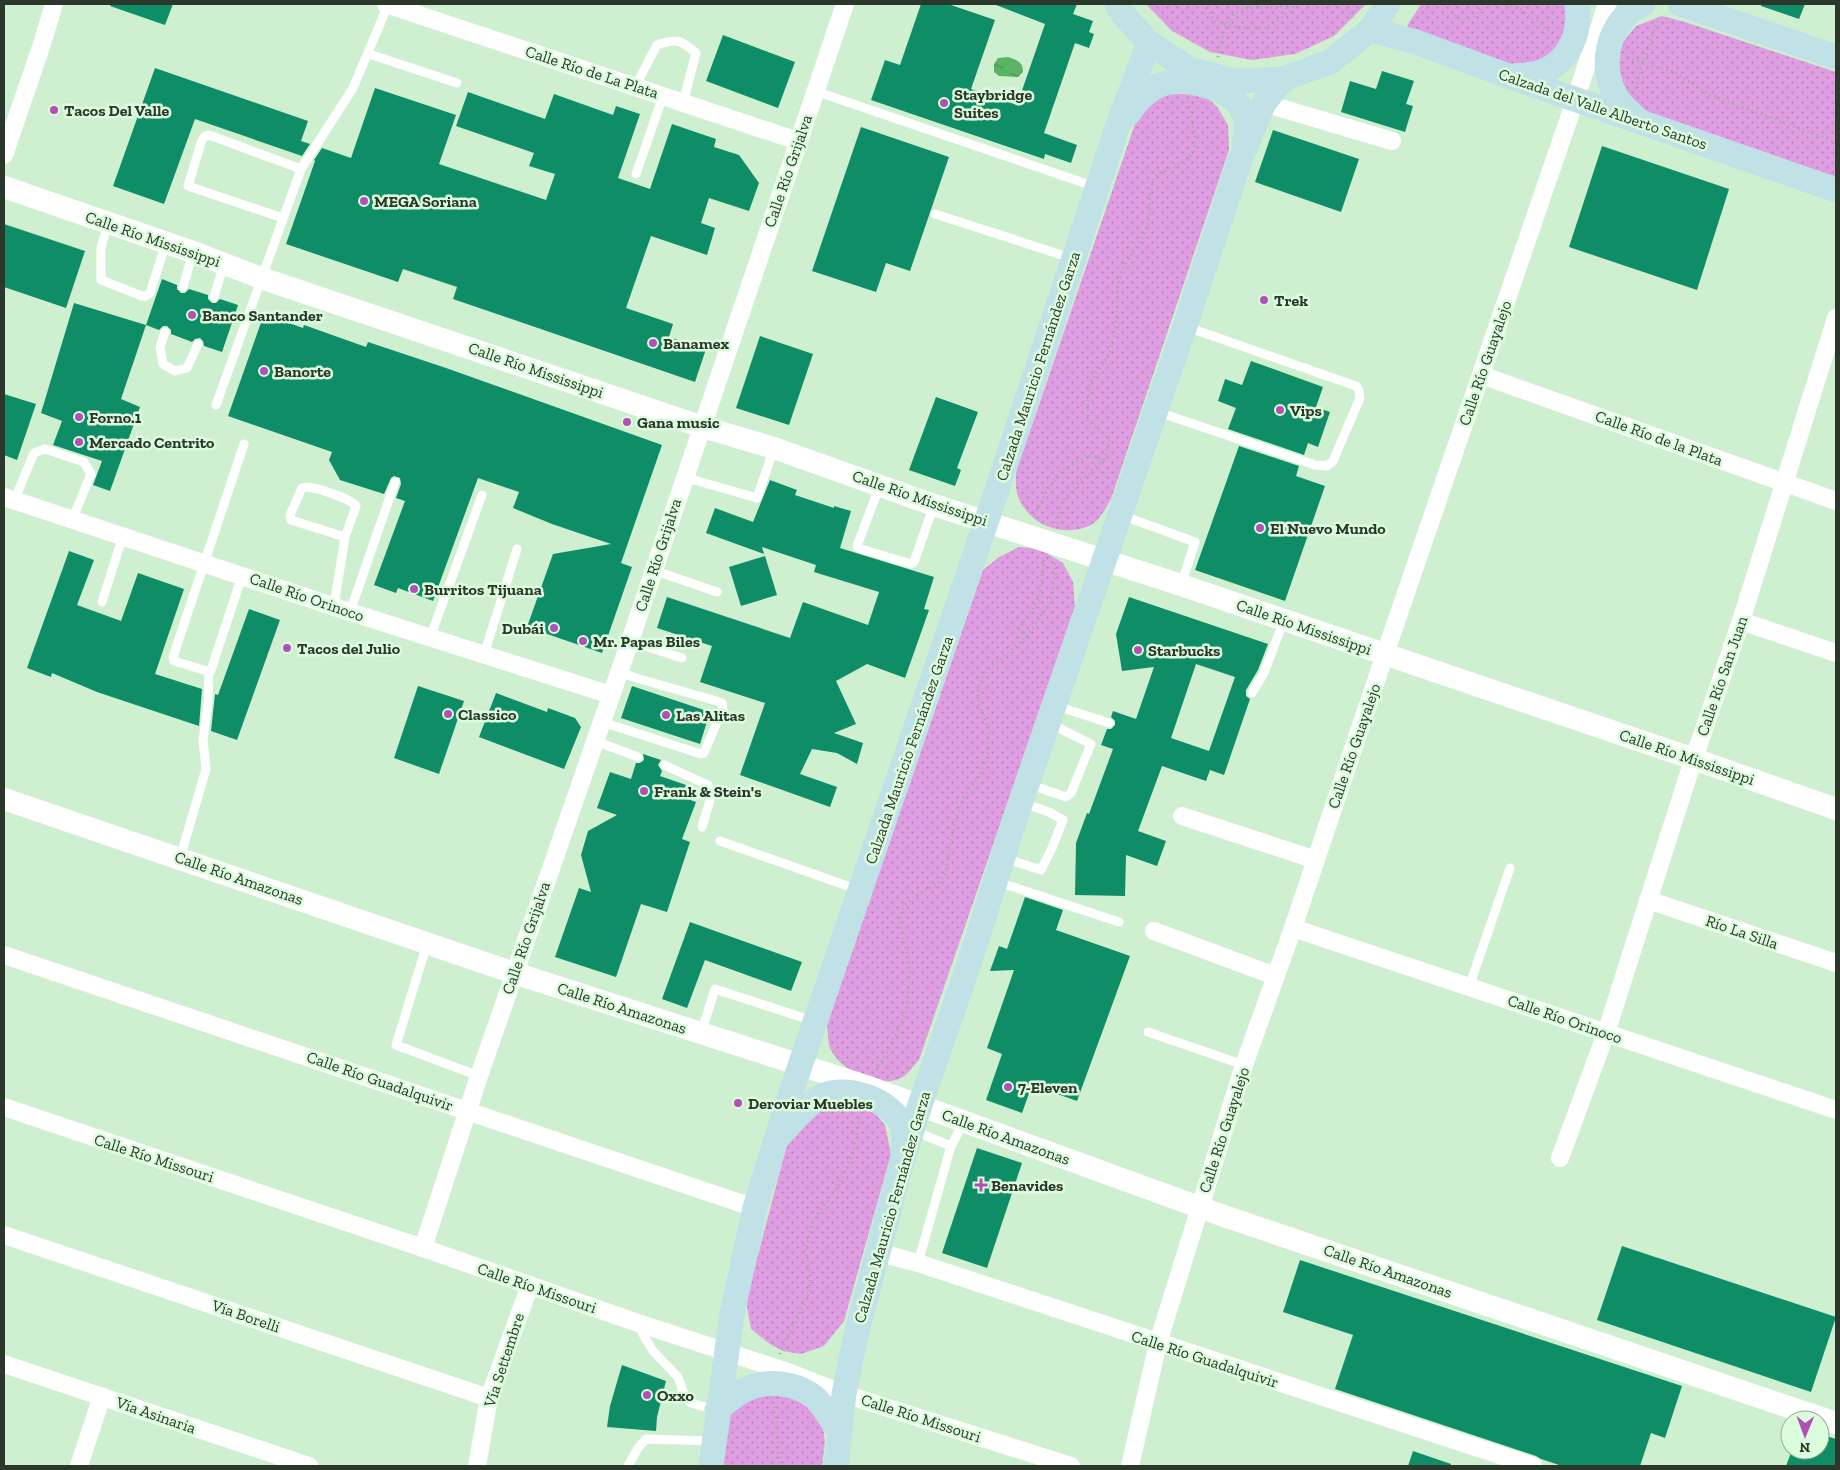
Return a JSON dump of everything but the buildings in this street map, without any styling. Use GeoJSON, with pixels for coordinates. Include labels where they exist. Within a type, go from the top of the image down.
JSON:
{"type":"FeatureCollection","features":[{"type":"Feature","properties":{"kind":"main road"},"geometry":{"type":"LineString","coordinates":[[1117,4],[1122,13],[1149,43],[1189,69],[1235,81],[1283,79],[1330,62],[1361,24],[1388,4]]}},
{"type":"Feature","properties":{"kind":"main road"},"geometry":{"type":"LineString","coordinates":[[1511,77],[1540,72],[1553,66],[1564,57],[1574,42],[1578,22],[1577,4]]}},
{"type":"Feature","properties":{"kind":"main road"},"geometry":{"type":"LineString","coordinates":[[1639,122],[1620,101],[1611,85],[1606,53],[1621,19],[1634,8],[1678,7],[1836,57]]}},
{"type":"Feature","properties":{"kind":"main road","name":"Calzada del Valle Alberto Santos"},"geometry":{"type":"LineString","coordinates":[[1361,24],[1413,40],[1511,77],[1836,190]]}},
{"type":"Feature","properties":{"kind":"main road","name":"Calzada Mauricio Fernández Garza"},"geometry":{"type":"LineString","coordinates":[[710,1466],[725,1351],[755,1208],[799,1065],[861,891],[1118,128],[1149,43]]}},
{"type":"Feature","properties":{"kind":"main road","name":"Calzada Mauricio Fernández Garza"},"geometry":{"type":"LineString","coordinates":[[836,1466],[844,1394],[856,1335],[900,1169],[920,1105],[969,964],[1024,793],[1156,411],[1240,160],[1264,103],[1283,79]]}},
{"type":"Feature","properties":{"kind":"main road"},"geometry":{"type":"LineString","coordinates":[[1118,128],[1132,107],[1142,97],[1163,84],[1184,81],[1216,88],[1235,100],[1242,110],[1247,123],[1247,132],[1240,160]]}},
{"type":"Feature","properties":{"kind":"main road"},"geometry":{"type":"LineString","coordinates":[[778,1137],[812,1103],[824,1095],[867,1091],[894,1113],[902,1125],[905,1140],[900,1169]]}},
{"type":"Feature","properties":{"kind":"main road"},"geometry":{"type":"LineString","coordinates":[[717,1410],[747,1388],[773,1383],[801,1389],[814,1398],[839,1430]]}},
{"type":"Feature","properties":{"kind":"street"},"geometry":{"type":"LineString","coordinates":[[4,155],[54,4]]}},
{"type":"Feature","properties":{"kind":"street","name":"Calle Río de La Plata"},"geometry":{"type":"LineString","coordinates":[[387,4],[798,141]]}},
{"type":"Feature","properties":{"kind":"street","name":"Calle Río Grijalva"},"geometry":{"type":"LineString","coordinates":[[423,1248],[467,1110],[630,641],[845,4]]}},
{"type":"Feature","properties":{"kind":"street","name":"Calle Río Guayalejo"},"geometry":{"type":"LineString","coordinates":[[1130,1466],[1158,1343],[1244,1065],[1274,976],[1293,928],[1606,4]]}},
{"type":"Feature","properties":{"kind":"street"},"geometry":{"type":"LineString","coordinates":[[1264,103],[1392,141]]}},
{"type":"Feature","properties":{"kind":"street","name":"Calle Río Mississippi"},"geometry":{"type":"LineString","coordinates":[[4,187],[193,252],[261,278],[703,427],[774,448],[934,505],[986,520],[1181,585],[1694,759],[1836,810]]}},
{"type":"Feature","properties":{"kind":"street","name":"Calle Río San Juan"},"geometry":{"type":"LineString","coordinates":[[1560,1158],[1606,1033],[1694,759],[1741,621],[1784,483],[1832,343],[1836,318]]}},
{"type":"Feature","properties":{"kind":"street","name":"Calle Río de la Plata"},"geometry":{"type":"LineString","coordinates":[[1481,375],[1836,501]]}},
{"type":"Feature","properties":{"kind":"street","name":"Calle Río Orinoco"},"geometry":{"type":"LineString","coordinates":[[9,499],[611,696]]}},
{"type":"Feature","properties":{"kind":"street"},"geometry":{"type":"LineString","coordinates":[[1741,621],[1836,654]]}},
{"type":"Feature","properties":{"kind":"street","name":"Calle Río Amazonas"},"geometry":{"type":"LineString","coordinates":[[4,799],[514,973],[799,1065],[867,1091],[920,1105],[1199,1207],[1836,1423]]}},
{"type":"Feature","properties":{"kind":"street"},"geometry":{"type":"LineString","coordinates":[[1182,816],[1316,860]]}},
{"type":"Feature","properties":{"kind":"street","name":"Río La Silla"},"geometry":{"type":"LineString","coordinates":[[1648,900],[1836,963]]}},
{"type":"Feature","properties":{"kind":"street","name":"Calle Río Orinoco"},"geometry":{"type":"LineString","coordinates":[[1293,928],[1836,1110]]}},
{"type":"Feature","properties":{"kind":"street"},"geometry":{"type":"LineString","coordinates":[[1154,931],[1274,976]]}},
{"type":"Feature","properties":{"kind":"street","name":"Calle Río Guadalquivir"},"geometry":{"type":"LineString","coordinates":[[4,955],[755,1208]]}},
{"type":"Feature","properties":{"kind":"street","name":"Calle Río Missouri"},"geometry":{"type":"LineString","coordinates":[[4,1108],[530,1284],[638,1323],[785,1370],[844,1394],[1071,1466]]}},
{"type":"Feature","properties":{"kind":"street","name":"Vía Borelli"},"geometry":{"type":"LineString","coordinates":[[4,1234],[489,1398]]}},
{"type":"Feature","properties":{"kind":"street","name":"Calle Río Guadalquivir"},"geometry":{"type":"LineString","coordinates":[[877,1252],[918,1263],[1533,1466]]}},
{"type":"Feature","properties":{"kind":"street","name":"Vía Settembre"},"geometry":{"type":"LineString","coordinates":[[477,1466],[489,1398],[530,1284]]}},
{"type":"Feature","properties":{"kind":"street","name":"Vía Asinaria"},"geometry":{"type":"LineString","coordinates":[[4,1364],[309,1466]]}},
{"type":"Feature","properties":{"kind":"street"},"geometry":{"type":"LineString","coordinates":[[79,1466],[102,1396]]}},
{"type":"Feature","properties":{"kind":"lane"},"geometry":{"type":"LineString","coordinates":[[216,405],[301,168],[353,88],[369,54],[387,4]]}},
{"type":"Feature","properties":{"kind":"lane"},"geometry":{"type":"LineString","coordinates":[[635,87],[657,45],[668,41],[684,42],[696,53],[682,103]]}},
{"type":"Feature","properties":{"kind":"lane"},"geometry":{"type":"LineString","coordinates":[[369,54],[457,83]]}},
{"type":"Feature","properties":{"kind":"lane"},"geometry":{"type":"LineString","coordinates":[[815,91],[1098,188]]}},
{"type":"Feature","properties":{"kind":"lane"},"geometry":{"type":"LineString","coordinates":[[636,174],[663,96]]}},
{"type":"Feature","properties":{"kind":"lane"},"geometry":{"type":"LineString","coordinates":[[283,218],[188,186],[202,140],[205,136],[209,136],[301,168]]}},
{"type":"Feature","properties":{"kind":"lane"},"geometry":{"type":"LineString","coordinates":[[935,214],[1074,259]]}},
{"type":"Feature","properties":{"kind":"lane"},"geometry":{"type":"LineString","coordinates":[[108,223],[101,248],[101,280],[142,296],[148,295],[166,243]]}},
{"type":"Feature","properties":{"kind":"lane"},"geometry":{"type":"LineString","coordinates":[[183,287],[193,252]]}},
{"type":"Feature","properties":{"kind":"lane"},"geometry":{"type":"LineString","coordinates":[[214,297],[224,264]]}},
{"type":"Feature","properties":{"kind":"lane"},"geometry":{"type":"LineString","coordinates":[[1156,411],[1323,466],[1329,466],[1333,461],[1360,398],[1359,390],[1356,386],[1185,326]]}},
{"type":"Feature","properties":{"kind":"lane"},"geometry":{"type":"LineString","coordinates":[[165,332],[160,347],[163,364],[175,371],[187,368],[198,344]]}},
{"type":"Feature","properties":{"kind":"lane"},"geometry":{"type":"LineString","coordinates":[[209,671],[174,661],[173,659],[244,444]]}},
{"type":"Feature","properties":{"kind":"lane"},"geometry":{"type":"LineString","coordinates":[[684,477],[757,498],[774,448]]}},
{"type":"Feature","properties":{"kind":"lane"},"geometry":{"type":"LineString","coordinates":[[9,499],[34,453],[46,450],[66,455],[84,462],[91,474],[72,520]]}},
{"type":"Feature","properties":{"kind":"lane"},"geometry":{"type":"LineString","coordinates":[[342,609],[395,482]]}},
{"type":"Feature","properties":{"kind":"lane"},"geometry":{"type":"LineString","coordinates":[[880,485],[857,546],[858,548],[911,564],[914,562],[934,505]]}},
{"type":"Feature","properties":{"kind":"lane"},"geometry":{"type":"LineString","coordinates":[[342,609],[345,537],[356,508],[355,504],[310,487],[302,488],[290,515],[291,520],[345,537]]}},
{"type":"Feature","properties":{"kind":"lane"},"geometry":{"type":"LineString","coordinates":[[430,638],[482,495]]}},
{"type":"Feature","properties":{"kind":"lane"},"geometry":{"type":"LineString","coordinates":[[1119,515],[1195,542],[1181,585]]}},
{"type":"Feature","properties":{"kind":"lane"},"geometry":{"type":"LineString","coordinates":[[102,602],[123,536]]}},
{"type":"Feature","properties":{"kind":"lane"},"geometry":{"type":"LineString","coordinates":[[484,655],[517,549]]}},
{"type":"Feature","properties":{"kind":"lane"},"geometry":{"type":"LineString","coordinates":[[653,570],[717,592]]}},
{"type":"Feature","properties":{"kind":"lane"},"geometry":{"type":"LineString","coordinates":[[180,858],[206,769],[203,740],[208,703],[209,671],[242,576]]}},
{"type":"Feature","properties":{"kind":"lane"},"geometry":{"type":"LineString","coordinates":[[1252,693],[1264,674],[1284,620]]}},
{"type":"Feature","properties":{"kind":"lane"},"geometry":{"type":"LineString","coordinates":[[630,641],[682,658]]}},
{"type":"Feature","properties":{"kind":"lane"},"geometry":{"type":"LineString","coordinates":[[602,722],[701,754],[704,753],[723,708],[720,702],[633,677],[619,671]]}},
{"type":"Feature","properties":{"kind":"lane"},"geometry":{"type":"LineString","coordinates":[[1051,714],[1109,722]]}},
{"type":"Feature","properties":{"kind":"lane"},"geometry":{"type":"LineString","coordinates":[[1024,793],[1066,797],[1071,793],[1090,744],[1051,714]]}},
{"type":"Feature","properties":{"kind":"lane"},"geometry":{"type":"LineString","coordinates":[[595,741],[638,757]]}},
{"type":"Feature","properties":{"kind":"lane"},"geometry":{"type":"LineString","coordinates":[[664,765],[708,785],[712,793],[702,827]]}},
{"type":"Feature","properties":{"kind":"lane"},"geometry":{"type":"LineString","coordinates":[[999,869],[1041,870],[1052,848],[1062,820],[1024,793]]}},
{"type":"Feature","properties":{"kind":"lane"},"geometry":{"type":"LineString","coordinates":[[720,841],[861,891]]}},
{"type":"Feature","properties":{"kind":"lane"},"geometry":{"type":"LineString","coordinates":[[1469,987],[1510,868]]}},
{"type":"Feature","properties":{"kind":"lane"},"geometry":{"type":"LineString","coordinates":[[999,869],[1119,922]]}},
{"type":"Feature","properties":{"kind":"lane"},"geometry":{"type":"LineString","coordinates":[[427,943],[396,1045],[479,1076]]}},
{"type":"Feature","properties":{"kind":"lane"},"geometry":{"type":"LineString","coordinates":[[701,1033],[716,988],[815,1021]]}},
{"type":"Feature","properties":{"kind":"lane"},"geometry":{"type":"LineString","coordinates":[[1148,1032],[1244,1065]]}},
{"type":"Feature","properties":{"kind":"lane"},"geometry":{"type":"LineString","coordinates":[[918,1263],[952,1146],[964,1122]]}},
{"type":"Feature","properties":{"kind":"lane"},"geometry":{"type":"LineString","coordinates":[[913,1131],[952,1146]]}},
{"type":"Feature","properties":{"kind":"lane"},"geometry":{"type":"LineString","coordinates":[[638,1323],[653,1351],[678,1377],[685,1397],[691,1403],[717,1410]]}},
{"type":"Feature","properties":{"kind":"lane"},"geometry":{"type":"LineString","coordinates":[[628,1466],[638,1448],[646,1439],[713,1441]]}},
{"type":"Feature","properties":{"kind":"path"},"geometry":{"type":"LineString","coordinates":[[1204,4],[1217,22],[1242,28],[1267,26],[1291,11],[1296,4]]}},
{"type":"Feature","properties":{"kind":"path"},"geometry":{"type":"LineString","coordinates":[[1346,4],[1361,24]]}},
{"type":"Feature","properties":{"kind":"path"},"geometry":{"type":"LineString","coordinates":[[1445,4],[1456,16],[1466,19],[1477,15],[1482,4]]}},
{"type":"Feature","properties":{"kind":"path"},"geometry":{"type":"LineString","coordinates":[[1506,4],[1521,10],[1557,38],[1574,42]]}},
{"type":"Feature","properties":{"kind":"path"},"geometry":{"type":"LineString","coordinates":[[1634,93],[1644,62],[1678,7]]}},
{"type":"Feature","properties":{"kind":"path"},"geometry":{"type":"LineString","coordinates":[[1606,53],[1644,62],[1674,72],[1710,95],[1836,142]]}},
{"type":"Feature","properties":{"kind":"path"},"geometry":{"type":"LineString","coordinates":[[1055,531],[1055,522],[1062,502],[1080,481],[1104,460],[1110,441],[1105,434],[1088,421],[1090,386],[1108,356],[1116,326],[1116,297],[1122,272],[1141,240],[1148,223]]}},
{"type":"Feature","properties":{"kind":"path"},"geometry":{"type":"LineString","coordinates":[[1034,515],[1049,487],[1061,471],[1088,455],[1104,460]]}},
{"type":"Feature","properties":{"kind":"path"},"geometry":{"type":"LineString","coordinates":[[805,1249],[814,1219],[839,1184],[853,1153],[860,1114],[872,1074],[888,1050],[906,1012],[910,973],[900,917],[905,905],[915,896],[937,884],[945,874],[954,824],[963,798],[980,775],[988,754],[988,727],[985,715],[979,704],[978,692],[980,682],[987,671],[1027,636],[1050,603],[1055,576],[1055,558]]}},
{"type":"Feature","properties":{"kind":"path"},"geometry":{"type":"LineString","coordinates":[[1027,636],[1019,629],[1040,597],[1043,576]]}},
{"type":"Feature","properties":{"kind":"shaded area"},"geometry":{"type":"Polygon","coordinates":[[[1146,4],[1366,4],[1334,36],[1295,54],[1252,60],[1210,52],[1172,31],[1146,4]]]}},
{"type":"Feature","properties":{"kind":"shaded area"},"geometry":{"type":"Polygon","coordinates":[[[1421,4],[1572,4],[1567,50],[1518,70],[1412,30],[1407,26],[1421,4]]]}},
{"type":"Feature","properties":{"kind":"shaded area"},"geometry":{"type":"Polygon","coordinates":[[[1662,16],[1836,72],[1836,177],[1639,110],[1614,73],[1618,48],[1636,26],[1662,16]]]}},
{"type":"Feature","properties":{"kind":"shaded area"},"geometry":{"type":"Polygon","coordinates":[[[1186,91],[1208,98],[1218,108],[1228,125],[1229,150],[1111,499],[1102,514],[1089,526],[1068,530],[1047,526],[1037,521],[1023,506],[1016,490],[1016,472],[1136,121],[1151,102],[1156,99],[1186,91]]]}},
{"type":"Feature","properties":{"kind":"shaded area"},"geometry":{"type":"Polygon","coordinates":[[[1019,547],[1040,549],[1063,563],[1073,582],[1075,606],[919,1060],[903,1077],[894,1080],[872,1080],[851,1071],[835,1056],[829,1046],[827,1025],[983,570],[999,557],[1019,547]]]}},
{"type":"Feature","properties":{"kind":"shaded area"},"geometry":{"type":"Polygon","coordinates":[[[849,1100],[872,1110],[885,1125],[891,1154],[844,1321],[824,1346],[801,1354],[783,1351],[770,1344],[751,1329],[746,1301],[792,1125],[805,1112],[849,1100]]]}},
{"type":"Feature","properties":{"kind":"shaded area"},"geometry":{"type":"Polygon","coordinates":[[[788,1388],[821,1416],[825,1441],[822,1466],[722,1466],[727,1419],[742,1397],[788,1388]]]}},
{"type":"Feature","properties":{"kind":"water"},"geometry":{"type":"Polygon","coordinates":[[[1008,57],[1017,60],[1022,66],[1023,72],[1018,77],[999,76],[994,72],[994,64],[998,58],[1008,57]]]}},
{"type":"Feature","properties":{"kind":"place","name":"Staybridge Suites"},"geometry":{"type":"Point","coordinates":[944,103]}},
{"type":"Feature","properties":{"kind":"place","name":"Tacos Del Valle"},"geometry":{"type":"Point","coordinates":[54,110]}},
{"type":"Feature","properties":{"kind":"place","name":"MEGA Soriana"},"geometry":{"type":"Point","coordinates":[364,201]}},
{"type":"Feature","properties":{"kind":"place","name":"Trek"},"geometry":{"type":"Point","coordinates":[1264,300]}},
{"type":"Feature","properties":{"kind":"place","name":"Banco Santander"},"geometry":{"type":"Point","coordinates":[192,315]}},
{"type":"Feature","properties":{"kind":"place","name":"Banamex"},"geometry":{"type":"Point","coordinates":[653,343]}},
{"type":"Feature","properties":{"kind":"place","name":"Banorte"},"geometry":{"type":"Point","coordinates":[264,371]}},
{"type":"Feature","properties":{"kind":"place","name":"Vips"},"geometry":{"type":"Point","coordinates":[1280,410]}},
{"type":"Feature","properties":{"kind":"place","name":"Forno.1"},"geometry":{"type":"Point","coordinates":[79,417]}},
{"type":"Feature","properties":{"kind":"place","name":"Gana music"},"geometry":{"type":"Point","coordinates":[627,422]}},
{"type":"Feature","properties":{"kind":"place","name":"Mercado Centrito"},"geometry":{"type":"Point","coordinates":[79,442]}},
{"type":"Feature","properties":{"kind":"place","name":"El Nuevo Mundo"},"geometry":{"type":"Point","coordinates":[1260,528]}},
{"type":"Feature","properties":{"kind":"place","name":"Burritos Tijuana"},"geometry":{"type":"Point","coordinates":[414,589]}},
{"type":"Feature","properties":{"kind":"place","name":"Dubái"},"geometry":{"type":"Point","coordinates":[554,628]}},
{"type":"Feature","properties":{"kind":"place","name":"Mr. Papas Biles"},"geometry":{"type":"Point","coordinates":[583,641]}},
{"type":"Feature","properties":{"kind":"place","name":"Tacos del Julio"},"geometry":{"type":"Point","coordinates":[287,648]}},
{"type":"Feature","properties":{"kind":"place","name":"Starbucks"},"geometry":{"type":"Point","coordinates":[1138,650]}},
{"type":"Feature","properties":{"kind":"place","name":"Classico"},"geometry":{"type":"Point","coordinates":[448,714]}},
{"type":"Feature","properties":{"kind":"place","name":"Las Alitas"},"geometry":{"type":"Point","coordinates":[666,715]}},
{"type":"Feature","properties":{"kind":"place","name":"Frank & Stein's"},"geometry":{"type":"Point","coordinates":[644,791]}},
{"type":"Feature","properties":{"kind":"place","name":"7-Eleven"},"geometry":{"type":"Point","coordinates":[1008,1087]}},
{"type":"Feature","properties":{"kind":"place","name":"Deroviar Muebles"},"geometry":{"type":"Point","coordinates":[738,1103]}},
{"type":"Feature","properties":{"kind":"place","name":"Benavides"},"geometry":{"type":"Point","coordinates":[981,1185]}},
{"type":"Feature","properties":{"kind":"place","name":"Oxxo"},"geometry":{"type":"Point","coordinates":[647,1395]}}]}
